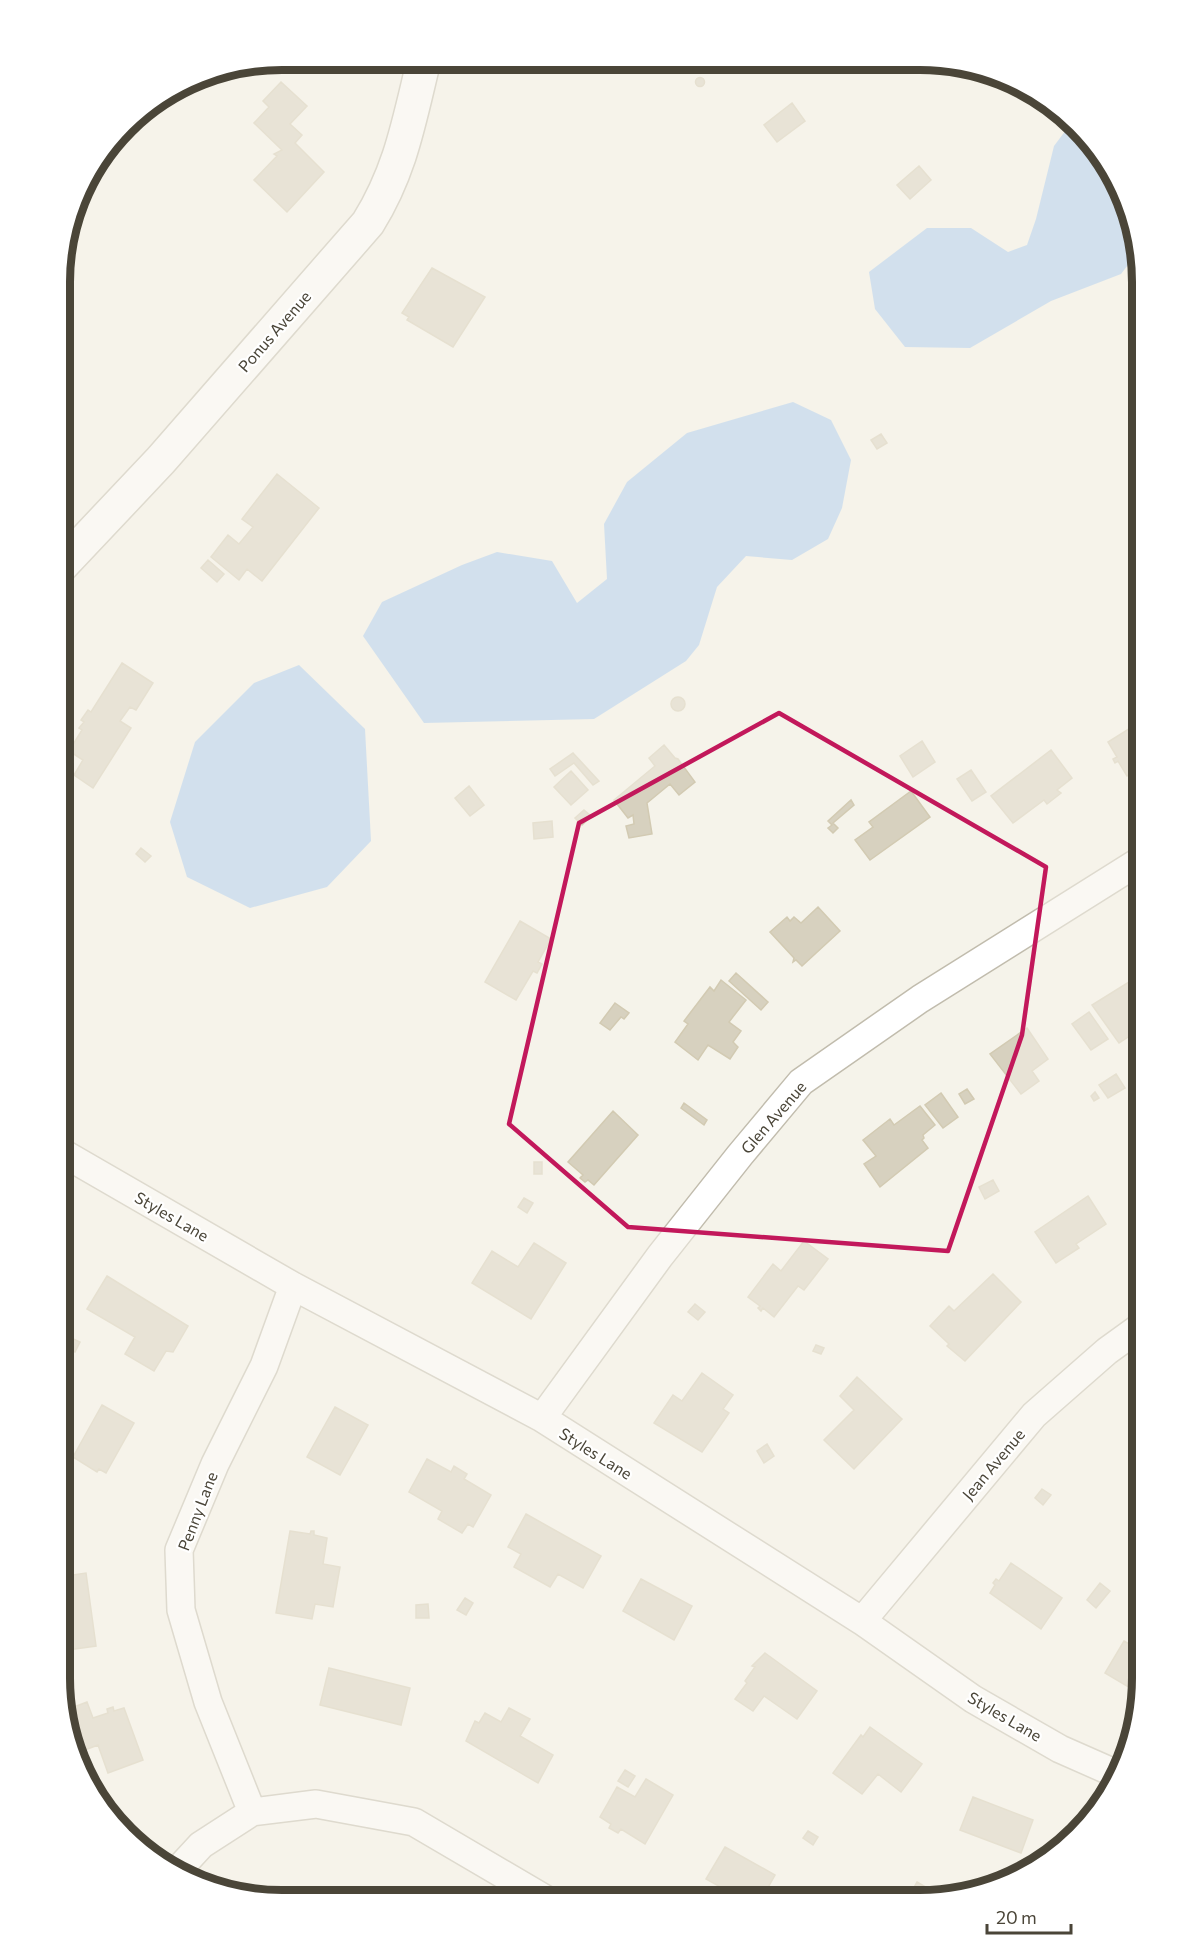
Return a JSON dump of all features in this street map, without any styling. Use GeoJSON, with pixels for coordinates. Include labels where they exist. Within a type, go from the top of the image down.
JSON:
{"type":"FeatureCollection","features":[{"type":"Feature","properties":{"kind":"street","name":"Ponus Avenue"},"geometry":{"type":"LineString","coordinates":[[70,557],[160,460],[368,223],[382,200],[398,165],[421,71]]}},
{"type":"Feature","properties":{"kind":"street","name":"Glen Avenue"},"geometry":{"type":"LineString","coordinates":[[542,1418],[660,1256],[801,1082],[920,999],[1132,866]]}},
{"type":"Feature","properties":{"kind":"street","name":"Styles Lane"},"geometry":{"type":"LineString","coordinates":[[70,1157],[292,1286],[542,1418],[862,1621],[973,1699],[1060,1749],[1111,1771]]}},
{"type":"Feature","properties":{"kind":"street","name":"Penny Lane"},"geometry":{"type":"LineString","coordinates":[[252,1812],[208,1702],[181,1610],[179,1550],[215,1464],[264,1366],[292,1286]]}},
{"type":"Feature","properties":{"kind":"street","name":"Jean Avenue"},"geometry":{"type":"LineString","coordinates":[[862,1621],[1034,1415],[1107,1351],[1132,1333]]}},
{"type":"Feature","properties":{"kind":"street"},"geometry":{"type":"LineString","coordinates":[[183,1864],[201,1845],[252,1812],[316,1804],[414,1822],[529,1890]]}},
{"type":"Feature","properties":{"kind":"highlighted area"},"geometry":{"type":"Polygon","coordinates":[[[779,713],[1046,867],[1022,1035],[948,1251],[628,1227],[509,1124],[579,823],[779,713]]]}},
{"type":"Feature","properties":{"kind":"water"},"geometry":{"type":"Polygon","coordinates":[[[1066,129],[1097,165],[1111,189],[1121,215],[1131,260],[1121,274],[1051,301],[970,348],[905,347],[875,309],[869,272],[927,228],[971,228],[1008,252],[1027,245],[1036,219],[1054,146],[1066,129]]]}},
{"type":"Feature","properties":{"kind":"water"},"geometry":{"type":"Polygon","coordinates":[[[793,402],[831,420],[851,460],[842,508],[828,539],[792,560],[746,556],[717,587],[699,645],[686,661],[594,719],[424,723],[363,636],[382,602],[462,565],[497,552],[552,561],[577,603],[607,579],[604,524],[627,482],[687,433],[793,402]]]}},
{"type":"Feature","properties":{"kind":"water"},"geometry":{"type":"Polygon","coordinates":[[[299,665],[365,729],[371,841],[327,887],[250,908],[187,877],[170,822],[195,742],[254,683],[299,665]]]}},
{"type":"Feature","properties":{"kind":"building"},"geometry":{"type":"Polygon","coordinates":[[[700,77],[705,82],[700,87],[695,82],[700,77]]]}},
{"type":"Feature","properties":{"kind":"building"},"geometry":{"type":"Polygon","coordinates":[[[281,82],[307,106],[290,124],[302,135],[295,143],[324,172],[287,212],[254,180],[277,156],[274,154],[282,150],[254,123],[269,107],[263,101],[281,82]]]}},
{"type":"Feature","properties":{"kind":"building"},"geometry":{"type":"Polygon","coordinates":[[[792,103],[805,121],[777,142],[764,125],[792,103]]]}},
{"type":"Feature","properties":{"kind":"building"},"geometry":{"type":"Polygon","coordinates":[[[919,166],[931,180],[910,199],[897,185],[919,166]]]}},
{"type":"Feature","properties":{"kind":"building"},"geometry":{"type":"Polygon","coordinates":[[[432,268],[485,297],[453,347],[407,320],[409,317],[402,313],[432,268]]]}},
{"type":"Feature","properties":{"kind":"building"},"geometry":{"type":"Polygon","coordinates":[[[881,434],[887,443],[877,449],[871,440],[881,434]]]}},
{"type":"Feature","properties":{"kind":"building"},"geometry":{"type":"Polygon","coordinates":[[[277,474],[319,508],[262,581],[247,569],[239,580],[211,557],[228,535],[239,544],[253,527],[242,519],[277,474]]]}},
{"type":"Feature","properties":{"kind":"building"},"geometry":{"type":"Polygon","coordinates":[[[208,560],[224,574],[217,582],[201,568],[208,560]]]}},
{"type":"Feature","properties":{"kind":"building"},"geometry":{"type":"Polygon","coordinates":[[[122,663],[153,683],[136,710],[130,707],[120,721],[131,728],[93,788],[74,775],[83,760],[70,752],[82,730],[79,728],[84,722],[81,720],[88,710],[91,712],[122,663]]]}},
{"type":"Feature","properties":{"kind":"building"},"geometry":{"type":"Polygon","coordinates":[[[678,697],[683,699],[685,704],[683,709],[678,711],[673,709],[671,704],[673,699],[678,697]]]}},
{"type":"Feature","properties":{"kind":"building"},"geometry":{"type":"Polygon","coordinates":[[[1132,727],[1132,773],[1127,776],[1118,761],[1115,763],[1113,759],[1117,757],[1108,742],[1132,727]]]}},
{"type":"Feature","properties":{"kind":"building"},"geometry":{"type":"Polygon","coordinates":[[[922,741],[935,762],[913,777],[900,756],[922,741]]]}},
{"type":"Feature","properties":{"kind":"building"},"geometry":{"type":"Polygon","coordinates":[[[664,745],[695,782],[679,795],[670,784],[647,803],[652,834],[629,838],[626,826],[634,824],[633,815],[628,818],[614,800],[655,766],[649,758],[664,745]]]}},
{"type":"Feature","properties":{"kind":"building"},"geometry":{"type":"Polygon","coordinates":[[[1051,750],[1072,778],[1057,790],[1061,793],[1047,804],[1044,800],[1013,823],[991,796],[1051,750]]]}},
{"type":"Feature","properties":{"kind":"building"},"geometry":{"type":"Polygon","coordinates":[[[573,753],[599,781],[593,785],[574,763],[555,776],[550,769],[573,753]]]}},
{"type":"Feature","properties":{"kind":"building"},"geometry":{"type":"Polygon","coordinates":[[[971,770],[986,792],[972,801],[957,779],[971,770]]]}},
{"type":"Feature","properties":{"kind":"building"},"geometry":{"type":"Polygon","coordinates":[[[571,771],[588,790],[571,805],[554,787],[571,771]]]}},
{"type":"Feature","properties":{"kind":"building"},"geometry":{"type":"Polygon","coordinates":[[[469,786],[484,805],[470,816],[455,798],[469,786]]]}},
{"type":"Feature","properties":{"kind":"building"},"geometry":{"type":"Polygon","coordinates":[[[911,791],[930,817],[870,860],[855,840],[873,827],[869,822],[911,791]]]}},
{"type":"Feature","properties":{"kind":"building"},"geometry":{"type":"Polygon","coordinates":[[[851,800],[854,805],[833,823],[838,828],[833,833],[828,828],[832,825],[828,821],[851,800]]]}},
{"type":"Feature","properties":{"kind":"building"},"geometry":{"type":"Polygon","coordinates":[[[584,810],[591,816],[582,825],[575,818],[584,810]]]}},
{"type":"Feature","properties":{"kind":"building"},"geometry":{"type":"Polygon","coordinates":[[[552,821],[553,837],[534,839],[533,823],[552,821]]]}},
{"type":"Feature","properties":{"kind":"building"},"geometry":{"type":"Polygon","coordinates":[[[141,848],[151,856],[145,862],[136,854],[141,848]]]}},
{"type":"Feature","properties":{"kind":"building"},"geometry":{"type":"Polygon","coordinates":[[[818,907],[840,931],[802,966],[796,960],[793,962],[794,958],[770,932],[787,917],[790,921],[794,917],[801,923],[818,907]]]}},
{"type":"Feature","properties":{"kind":"building"},"geometry":{"type":"Polygon","coordinates":[[[520,921],[551,939],[538,962],[542,964],[537,973],[533,971],[516,1000],[485,982],[520,921]]]}},
{"type":"Feature","properties":{"kind":"building"},"geometry":{"type":"Polygon","coordinates":[[[736,973],[768,1002],[761,1010],[729,981],[736,973]]]}},
{"type":"Feature","properties":{"kind":"building"},"geometry":{"type":"Polygon","coordinates":[[[721,980],[746,1000],[729,1022],[741,1031],[733,1042],[738,1047],[730,1059],[708,1045],[698,1060],[675,1042],[688,1024],[684,1021],[710,987],[714,991],[721,980]]]}},
{"type":"Feature","properties":{"kind":"building"},"geometry":{"type":"Polygon","coordinates":[[[1132,980],[1132,1034],[1119,1043],[1092,1005],[1132,980]]]}},
{"type":"Feature","properties":{"kind":"building"},"geometry":{"type":"Polygon","coordinates":[[[615,1003],[629,1013],[624,1019],[621,1017],[610,1030],[600,1023],[615,1003]]]}},
{"type":"Feature","properties":{"kind":"building"},"geometry":{"type":"Polygon","coordinates":[[[1089,1012],[1108,1039],[1091,1050],[1072,1024],[1089,1012]]]}},
{"type":"Feature","properties":{"kind":"building"},"geometry":{"type":"Polygon","coordinates":[[[1027,1028],[1048,1059],[1032,1071],[1039,1081],[1021,1094],[990,1054],[1027,1028]]]}},
{"type":"Feature","properties":{"kind":"building"},"geometry":{"type":"Polygon","coordinates":[[[1116,1074],[1125,1088],[1108,1098],[1099,1085],[1116,1074]]]}},
{"type":"Feature","properties":{"kind":"building"},"geometry":{"type":"Polygon","coordinates":[[[967,1089],[974,1099],[965,1104],[959,1094],[967,1089]]]}},
{"type":"Feature","properties":{"kind":"building"},"geometry":{"type":"Polygon","coordinates":[[[1095,1092],[1099,1098],[1094,1101],[1091,1096],[1095,1092]]]}},
{"type":"Feature","properties":{"kind":"building"},"geometry":{"type":"Polygon","coordinates":[[[941,1093],[958,1117],[943,1128],[925,1105],[941,1093]]]}},
{"type":"Feature","properties":{"kind":"building"},"geometry":{"type":"Polygon","coordinates":[[[684,1103],[707,1120],[704,1125],[681,1108],[684,1103]]]}},
{"type":"Feature","properties":{"kind":"building"},"geometry":{"type":"Polygon","coordinates":[[[920,1106],[935,1125],[923,1135],[922,1140],[928,1148],[880,1187],[864,1164],[876,1156],[863,1140],[890,1119],[894,1125],[920,1106]]]}},
{"type":"Feature","properties":{"kind":"building"},"geometry":{"type":"Polygon","coordinates":[[[613,1111],[638,1135],[594,1185],[580,1178],[583,1175],[568,1162],[613,1111]]]}},
{"type":"Feature","properties":{"kind":"building"},"geometry":{"type":"Polygon","coordinates":[[[534,1162],[542,1162],[542,1174],[534,1174],[534,1162]]]}},
{"type":"Feature","properties":{"kind":"building"},"geometry":{"type":"Polygon","coordinates":[[[993,1180],[999,1191],[985,1199],[979,1187],[993,1180]]]}},
{"type":"Feature","properties":{"kind":"building"},"geometry":{"type":"Polygon","coordinates":[[[1088,1196],[1106,1224],[1076,1244],[1079,1248],[1056,1263],[1035,1232],[1088,1196]]]}},
{"type":"Feature","properties":{"kind":"building"},"geometry":{"type":"Polygon","coordinates":[[[524,1198],[533,1203],[527,1213],[518,1207],[524,1198]]]}},
{"type":"Feature","properties":{"kind":"building"},"geometry":{"type":"Polygon","coordinates":[[[804,1241],[828,1259],[804,1290],[798,1286],[774,1317],[763,1308],[761,1311],[758,1308],[760,1306],[748,1297],[773,1264],[781,1271],[804,1241]]]}},
{"type":"Feature","properties":{"kind":"building"},"geometry":{"type":"Polygon","coordinates":[[[534,1243],[566,1263],[531,1319],[472,1283],[492,1251],[518,1267],[534,1243]]]}},
{"type":"Feature","properties":{"kind":"building"},"geometry":{"type":"Polygon","coordinates":[[[993,1274],[1021,1302],[965,1361],[947,1346],[949,1344],[930,1326],[949,1306],[954,1311],[993,1274]]]}},
{"type":"Feature","properties":{"kind":"building"},"geometry":{"type":"Polygon","coordinates":[[[107,1276],[188,1326],[173,1352],[166,1351],[154,1371],[125,1354],[135,1337],[87,1309],[107,1276]]]}},
{"type":"Feature","properties":{"kind":"building"},"geometry":{"type":"Polygon","coordinates":[[[695,1304],[705,1312],[698,1320],[688,1312],[695,1304]]]}},
{"type":"Feature","properties":{"kind":"building"},"geometry":{"type":"Polygon","coordinates":[[[70,1337],[80,1342],[75,1352],[70,1350],[70,1337]]]}},
{"type":"Feature","properties":{"kind":"building"},"geometry":{"type":"Polygon","coordinates":[[[816,1345],[824,1348],[821,1354],[813,1351],[816,1345]]]}},
{"type":"Feature","properties":{"kind":"building"},"geometry":{"type":"Polygon","coordinates":[[[702,1373],[733,1395],[723,1409],[729,1413],[702,1452],[654,1423],[673,1395],[682,1401],[702,1373]]]}},
{"type":"Feature","properties":{"kind":"building"},"geometry":{"type":"Polygon","coordinates":[[[857,1377],[902,1419],[854,1469],[824,1440],[854,1410],[840,1396],[857,1377]]]}},
{"type":"Feature","properties":{"kind":"building"},"geometry":{"type":"Polygon","coordinates":[[[102,1405],[134,1423],[106,1473],[99,1469],[97,1472],[73,1457],[102,1405]]]}},
{"type":"Feature","properties":{"kind":"building"},"geometry":{"type":"Polygon","coordinates":[[[335,1407],[368,1425],[340,1475],[307,1457],[335,1407]]]}},
{"type":"Feature","properties":{"kind":"building"},"geometry":{"type":"Polygon","coordinates":[[[767,1444],[774,1456],[764,1463],[757,1451],[767,1444]]]}},
{"type":"Feature","properties":{"kind":"building"},"geometry":{"type":"Polygon","coordinates":[[[427,1459],[451,1472],[454,1466],[467,1474],[464,1479],[491,1495],[473,1527],[468,1524],[462,1533],[438,1519],[442,1511],[409,1492],[427,1459]]]}},
{"type":"Feature","properties":{"kind":"building"},"geometry":{"type":"Polygon","coordinates":[[[1042,1489],[1051,1495],[1043,1505],[1035,1498],[1042,1489]]]}},
{"type":"Feature","properties":{"kind":"building"},"geometry":{"type":"Polygon","coordinates":[[[526,1514],[601,1556],[583,1588],[558,1574],[550,1587],[514,1567],[521,1554],[508,1547],[526,1514]]]}},
{"type":"Feature","properties":{"kind":"building"},"geometry":{"type":"Polygon","coordinates":[[[290,1531],[310,1534],[314,1531],[314,1535],[327,1538],[323,1564],[340,1567],[333,1607],[315,1604],[312,1619],[276,1613],[290,1531]]]}},
{"type":"Feature","properties":{"kind":"building"},"geometry":{"type":"Polygon","coordinates":[[[1011,1563],[1062,1598],[1041,1629],[990,1593],[995,1585],[993,1583],[996,1579],[999,1581],[1011,1563]]]}},
{"type":"Feature","properties":{"kind":"building"},"geometry":{"type":"Polygon","coordinates":[[[86,1573],[96,1646],[70,1650],[70,1575],[86,1573]]]}},
{"type":"Feature","properties":{"kind":"building"},"geometry":{"type":"Polygon","coordinates":[[[641,1579],[692,1606],[674,1640],[623,1611],[641,1579]]]}},
{"type":"Feature","properties":{"kind":"building"},"geometry":{"type":"Polygon","coordinates":[[[1100,1583],[1110,1591],[1096,1608],[1087,1600],[1100,1583]]]}},
{"type":"Feature","properties":{"kind":"building"},"geometry":{"type":"Polygon","coordinates":[[[465,1598],[473,1603],[466,1615],[457,1610],[465,1598]]]}},
{"type":"Feature","properties":{"kind":"building"},"geometry":{"type":"Polygon","coordinates":[[[428,1604],[429,1618],[416,1618],[416,1605],[428,1604]]]}},
{"type":"Feature","properties":{"kind":"building"},"geometry":{"type":"Polygon","coordinates":[[[1124,1641],[1132,1646],[1132,1689],[1105,1673],[1124,1641]]]}},
{"type":"Feature","properties":{"kind":"building"},"geometry":{"type":"Polygon","coordinates":[[[765,1653],[817,1691],[797,1719],[764,1696],[753,1711],[735,1699],[747,1683],[745,1681],[755,1667],[752,1666],[765,1653]]]}},
{"type":"Feature","properties":{"kind":"building"},"geometry":{"type":"Polygon","coordinates":[[[329,1668],[410,1688],[401,1725],[320,1705],[329,1668]]]}},
{"type":"Feature","properties":{"kind":"building"},"geometry":{"type":"Polygon","coordinates":[[[87,1702],[93,1718],[108,1713],[107,1709],[113,1707],[114,1711],[124,1708],[143,1760],[108,1773],[98,1745],[84,1750],[73,1708],[87,1702]]]}},
{"type":"Feature","properties":{"kind":"building"},"geometry":{"type":"Polygon","coordinates":[[[509,1708],[530,1719],[520,1736],[553,1755],[538,1783],[466,1741],[475,1721],[479,1723],[485,1713],[501,1722],[509,1708]]]}},
{"type":"Feature","properties":{"kind":"building"},"geometry":{"type":"Polygon","coordinates":[[[870,1727],[922,1764],[901,1792],[878,1774],[862,1794],[833,1773],[861,1735],[863,1737],[870,1727]]]}},
{"type":"Feature","properties":{"kind":"building"},"geometry":{"type":"Polygon","coordinates":[[[625,1770],[635,1776],[628,1787],[618,1781],[625,1770]]]}},
{"type":"Feature","properties":{"kind":"building"},"geometry":{"type":"Polygon","coordinates":[[[646,1779],[673,1795],[645,1844],[621,1829],[618,1833],[609,1828],[611,1824],[600,1817],[617,1787],[635,1797],[646,1779]]]}},
{"type":"Feature","properties":{"kind":"building"},"geometry":{"type":"Polygon","coordinates":[[[973,1797],[1033,1820],[1021,1853],[960,1830],[973,1797]]]}},
{"type":"Feature","properties":{"kind":"building"},"geometry":{"type":"Polygon","coordinates":[[[808,1831],[818,1837],[813,1845],[803,1838],[808,1831]]]}},
{"type":"Feature","properties":{"kind":"building"},"geometry":{"type":"Polygon","coordinates":[[[725,1847],[775,1875],[767,1890],[726,1890],[706,1879],[725,1847]]]}},
{"type":"Feature","properties":{"kind":"building"},"geometry":{"type":"Polygon","coordinates":[[[917,1882],[929,1889],[920,1890],[913,1890],[917,1882]]]}}]}
